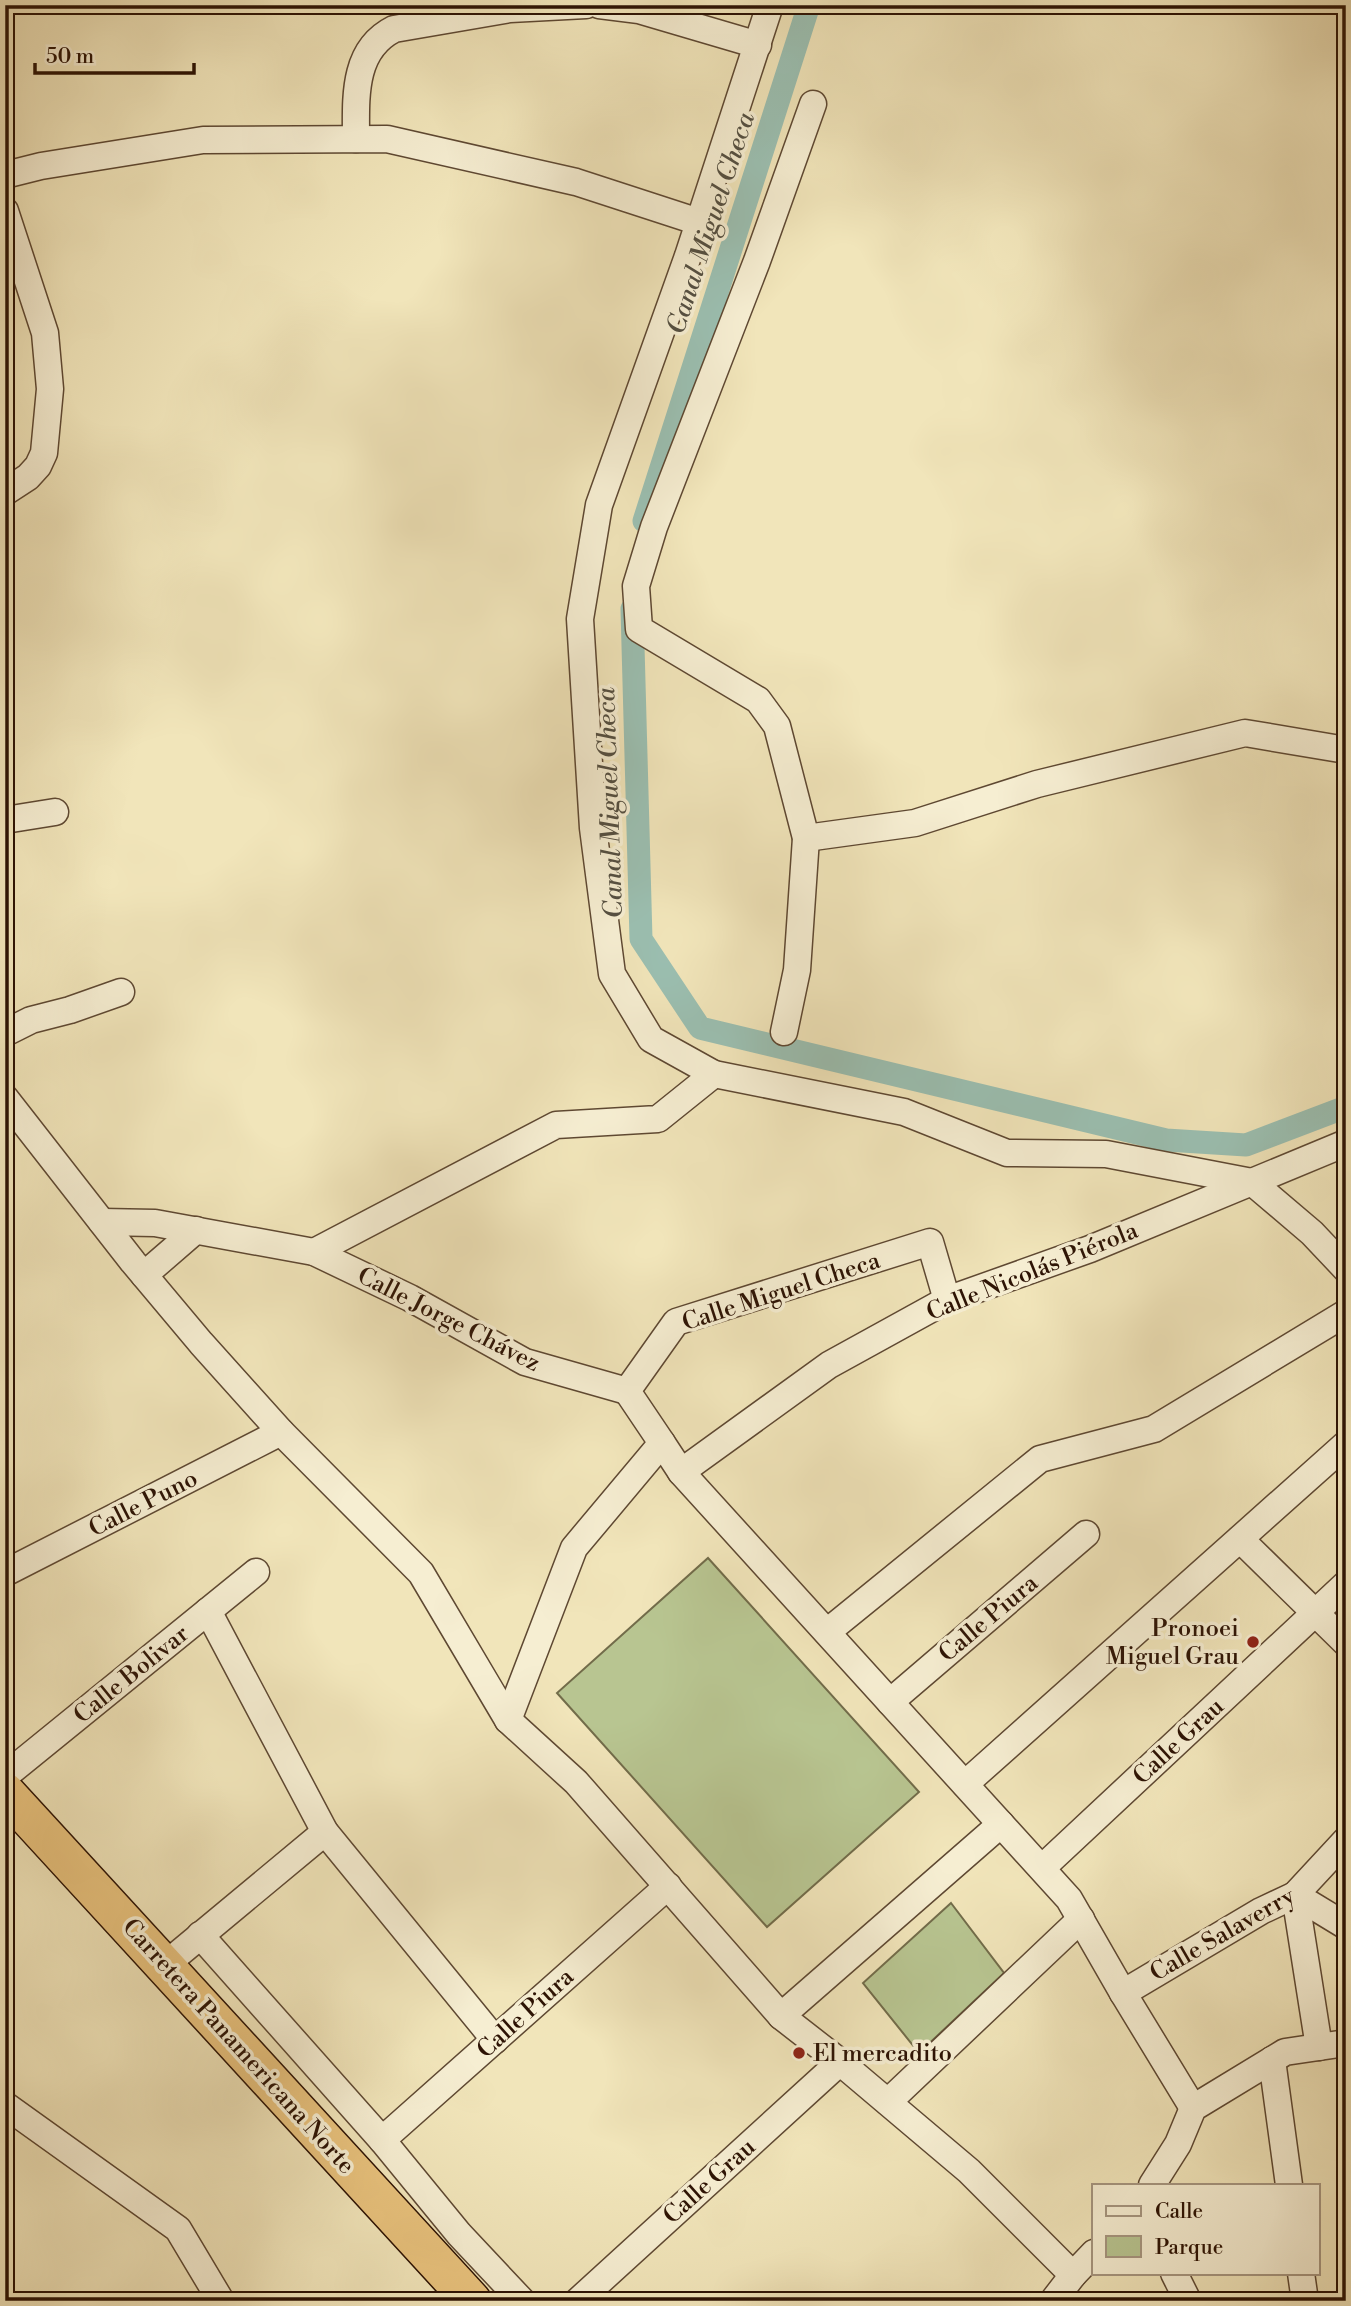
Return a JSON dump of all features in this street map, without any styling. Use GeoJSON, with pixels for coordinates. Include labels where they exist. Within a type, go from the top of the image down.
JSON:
{"type":"FeatureCollection","features":[{"type":"Feature","properties":{"kind":"highway","name":"Carretera Panamericana Norte"},"geometry":{"type":"LineString","coordinates":[[5,1792],[472,2301]]}},
{"type":"Feature","properties":{"kind":"street"},"geometry":{"type":"LineString","coordinates":[[356,139],[360,70],[368,50],[384,34],[394,29],[510,9],[586,5]]}},
{"type":"Feature","properties":{"kind":"street"},"geometry":{"type":"LineString","coordinates":[[599,5],[639,10],[758,45]]}},
{"type":"Feature","properties":{"kind":"street"},"geometry":{"type":"LineString","coordinates":[[771,5],[699,222],[599,505],[580,619],[593,828],[612,974],[651,1039],[714,1074],[904,1112],[1007,1153],[1106,1154],[1252,1182],[1312,1233],[1346,1269]]}},
{"type":"Feature","properties":{"kind":"street"},"geometry":{"type":"LineString","coordinates":[[784,1032],[797,970],[806,838],[777,726],[758,700],[639,629],[636,586],[654,527],[757,261],[813,104]]}},
{"type":"Feature","properties":{"kind":"street"},"geometry":{"type":"LineString","coordinates":[[5,175],[41,166],[203,140],[387,139],[576,182],[699,222]]}},
{"type":"Feature","properties":{"kind":"street"},"geometry":{"type":"LineString","coordinates":[[5,211],[46,333],[50,389],[44,453],[38,466],[28,477],[5,492]]}},
{"type":"Feature","properties":{"kind":"street"},"geometry":{"type":"LineString","coordinates":[[806,838],[915,823],[1037,784],[1245,733],[1346,750]]}},
{"type":"Feature","properties":{"kind":"street"},"geometry":{"type":"LineString","coordinates":[[5,820],[55,812]]}},
{"type":"Feature","properties":{"kind":"street"},"geometry":{"type":"LineString","coordinates":[[5,1033],[31,1020],[121,992]]}},
{"type":"Feature","properties":{"kind":"street"},"geometry":{"type":"LineString","coordinates":[[314,1252],[556,1125],[659,1119],[714,1074]]}},
{"type":"Feature","properties":{"kind":"street"},"geometry":{"type":"LineString","coordinates":[[5,1098],[139,1269],[201,1343],[281,1432],[421,1573],[508,1720],[576,1782],[782,2016],[969,2171],[1073,2275]]}},
{"type":"Feature","properties":{"kind":"street","name":"Calle Nicolás Piérola"},"geometry":{"type":"LineString","coordinates":[[681,1472],[830,1365],[947,1300],[1090,1249],[1346,1143]]}},
{"type":"Feature","properties":{"kind":"street","name":"Calle Jorge Chávez"},"geometry":{"type":"LineString","coordinates":[[102,1222],[155,1223],[314,1252],[410,1298],[525,1362],[627,1391]]}},
{"type":"Feature","properties":{"kind":"street"},"geometry":{"type":"LineString","coordinates":[[139,1269],[134,1239],[146,1224],[155,1223]]}},
{"type":"Feature","properties":{"kind":"street"},"geometry":{"type":"LineString","coordinates":[[139,1269],[196,1230]]}},
{"type":"Feature","properties":{"kind":"street","name":"Calle Miguel Checa"},"geometry":{"type":"LineString","coordinates":[[627,1391],[676,1322],[930,1242],[947,1300]]}},
{"type":"Feature","properties":{"kind":"street"},"geometry":{"type":"LineString","coordinates":[[827,1632],[1040,1459],[1154,1429],[1346,1313]]}},
{"type":"Feature","properties":{"kind":"street"},"geometry":{"type":"LineString","coordinates":[[627,1391],[681,1472],[1069,1899],[1194,2108]]}},
{"type":"Feature","properties":{"kind":"street","name":"Calle Puno"},"geometry":{"type":"LineString","coordinates":[[5,1573],[281,1432]]}},
{"type":"Feature","properties":{"kind":"street"},"geometry":{"type":"LineString","coordinates":[[508,1720],[574,1548],[662,1443]]}},
{"type":"Feature","properties":{"kind":"street"},"geometry":{"type":"LineString","coordinates":[[965,1784],[1346,1444]]}},
{"type":"Feature","properties":{"kind":"street","name":"Calle Piura"},"geometry":{"type":"LineString","coordinates":[[890,1702],[1086,1534]]}},
{"type":"Feature","properties":{"kind":"street"},"geometry":{"type":"LineString","coordinates":[[1240,1539],[1346,1643]]}},
{"type":"Feature","properties":{"kind":"street","name":"Calle Bolivar"},"geometry":{"type":"LineString","coordinates":[[5,1776],[256,1572]]}},
{"type":"Feature","properties":{"kind":"street","name":"Calle Grau"},"geometry":{"type":"LineString","coordinates":[[1042,1868],[1346,1584]]}},
{"type":"Feature","properties":{"kind":"street"},"geometry":{"type":"LineString","coordinates":[[208,1611],[325,1832],[495,2040]]}},
{"type":"Feature","properties":{"kind":"street"},"geometry":{"type":"LineString","coordinates":[[782,2016],[1001,1824]]}},
{"type":"Feature","properties":{"kind":"street"},"geometry":{"type":"LineString","coordinates":[[164,1965],[325,1832]]}},
{"type":"Feature","properties":{"kind":"street","name":"Calle Salaverry"},"geometry":{"type":"LineString","coordinates":[[1123,1993],[1261,1911],[1295,1895],[1346,1840]]}},
{"type":"Feature","properties":{"kind":"street","name":"Calle Piura"},"geometry":{"type":"LineString","coordinates":[[382,2140],[668,1886]]}},
{"type":"Feature","properties":{"kind":"street"},"geometry":{"type":"LineString","coordinates":[[1295,1895],[1346,1926]]}},
{"type":"Feature","properties":{"kind":"street"},"geometry":{"type":"LineString","coordinates":[[1295,1895],[1319,2047]]}},
{"type":"Feature","properties":{"kind":"street"},"geometry":{"type":"LineString","coordinates":[[888,2102],[1081,1919]]}},
{"type":"Feature","properties":{"kind":"street"},"geometry":{"type":"LineString","coordinates":[[200,1935],[382,2140],[459,2234],[522,2301]]}},
{"type":"Feature","properties":{"kind":"street"},"geometry":{"type":"LineString","coordinates":[[1153,2184],[1178,2144],[1194,2108],[1285,2052],[1346,2043]]}},
{"type":"Feature","properties":{"kind":"street"},"geometry":{"type":"LineString","coordinates":[[1272,2060],[1289,2184]]}},
{"type":"Feature","properties":{"kind":"street","name":"Calle Grau"},"geometry":{"type":"LineString","coordinates":[[578,2301],[840,2062]]}},
{"type":"Feature","properties":{"kind":"street"},"geometry":{"type":"LineString","coordinates":[[5,2105],[178,2229],[221,2301]]}},
{"type":"Feature","properties":{"kind":"street"},"geometry":{"type":"LineString","coordinates":[[1053,2301],[1092,2255]]}},
{"type":"Feature","properties":{"kind":"street"},"geometry":{"type":"LineString","coordinates":[[1174,2274],[1188,2301]]}},
{"type":"Feature","properties":{"kind":"street"},"geometry":{"type":"LineString","coordinates":[[1301,2274],[1305,2301]]}},
{"type":"Feature","properties":{"kind":"green space"},"geometry":{"type":"Polygon","coordinates":[[[708,1558],[919,1792],[767,1927],[557,1693],[708,1558]]]}},
{"type":"Feature","properties":{"kind":"green space"},"geometry":{"type":"Polygon","coordinates":[[[951,1903],[1004,1973],[919,2053],[863,1983],[951,1903]]]}},
{"type":"Feature","properties":{"kind":"waterway","name":"Canal Miguel Checa"},"geometry":{"type":"LineString","coordinates":[[644,521],[809,5]]}},
{"type":"Feature","properties":{"kind":"waterway","name":"Canal Miguel Checa"},"geometry":{"type":"LineString","coordinates":[[632,609],[641,939],[700,1028],[1166,1140],[1246,1145],[1346,1107]]}},
{"type":"Feature","properties":{"kind":"place","name":"Pronoei Miguel Grau"},"geometry":{"type":"Point","coordinates":[1253,1642]}},
{"type":"Feature","properties":{"kind":"place","name":"El mercadito"},"geometry":{"type":"Point","coordinates":[799,2053]}}]}
